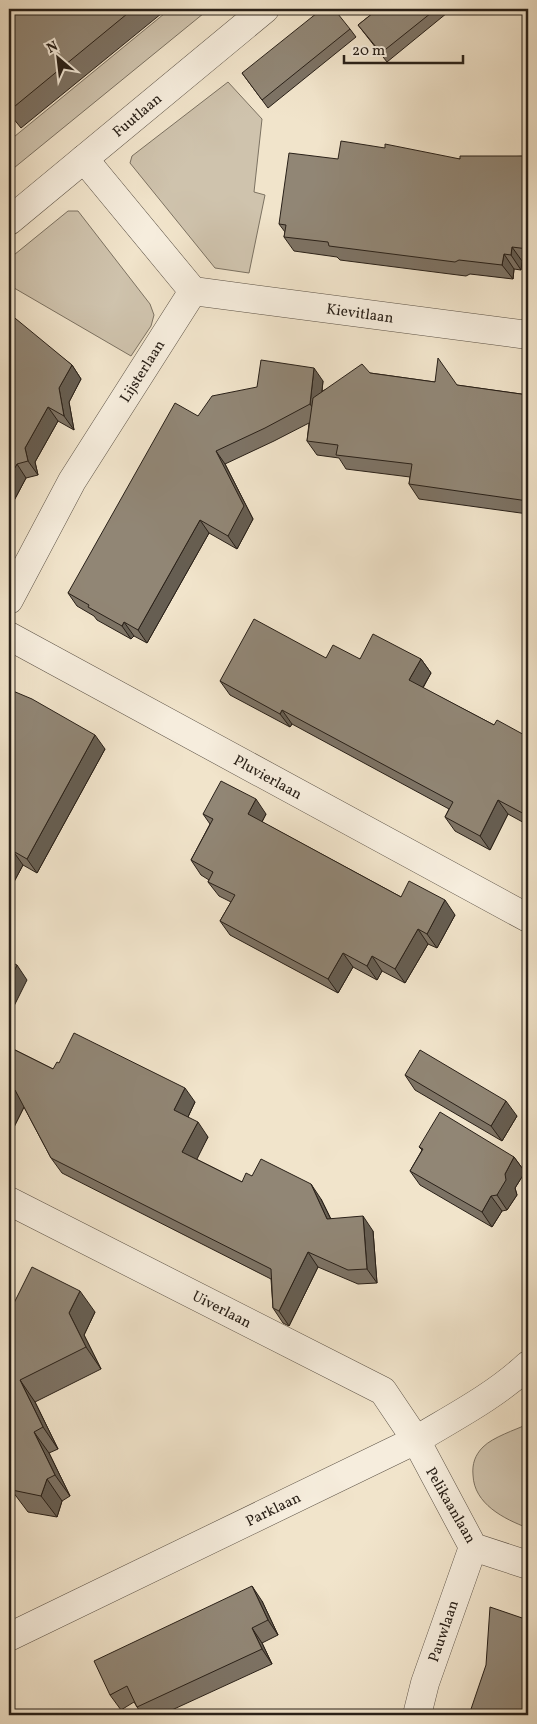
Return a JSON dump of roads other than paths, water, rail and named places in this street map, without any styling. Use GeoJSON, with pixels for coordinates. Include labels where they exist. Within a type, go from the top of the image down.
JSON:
{"type":"FeatureCollection","features":[{"type":"Feature","properties":{"kind":"street","name":"Fuutlaan"},"geometry":{"type":"LineString","coordinates":[[9,221],[265,9]]}},
{"type":"Feature","properties":{"kind":"street"},"geometry":{"type":"LineString","coordinates":[[84,159],[193,291]]}},
{"type":"Feature","properties":{"kind":"street","name":"Kievitlaan"},"geometry":{"type":"LineString","coordinates":[[193,291],[528,334]]}},
{"type":"Feature","properties":{"kind":"street","name":"Lijsterlaan"},"geometry":{"type":"LineString","coordinates":[[9,600],[72,481],[193,291]]}},
{"type":"Feature","properties":{"kind":"street","name":"Pluvierlaan"},"geometry":{"type":"LineString","coordinates":[[9,636],[528,918]]}},
{"type":"Feature","properties":{"kind":"street","name":"Uiverlaan"},"geometry":{"type":"LineString","coordinates":[[9,1201],[383,1391],[416,1440]]}},
{"type":"Feature","properties":{"kind":"street","name":"Parklaan"},"geometry":{"type":"LineString","coordinates":[[9,1637],[416,1440],[475,1405],[512,1380],[528,1365]]}},
{"type":"Feature","properties":{"kind":"street","name":"Pelikaanlaan"},"geometry":{"type":"LineString","coordinates":[[416,1440],[473,1547],[528,1565]]}},
{"type":"Feature","properties":{"kind":"street","name":"Pauwlaan"},"geometry":{"type":"LineString","coordinates":[[417,1715],[425,1683],[473,1547]]}}]}
